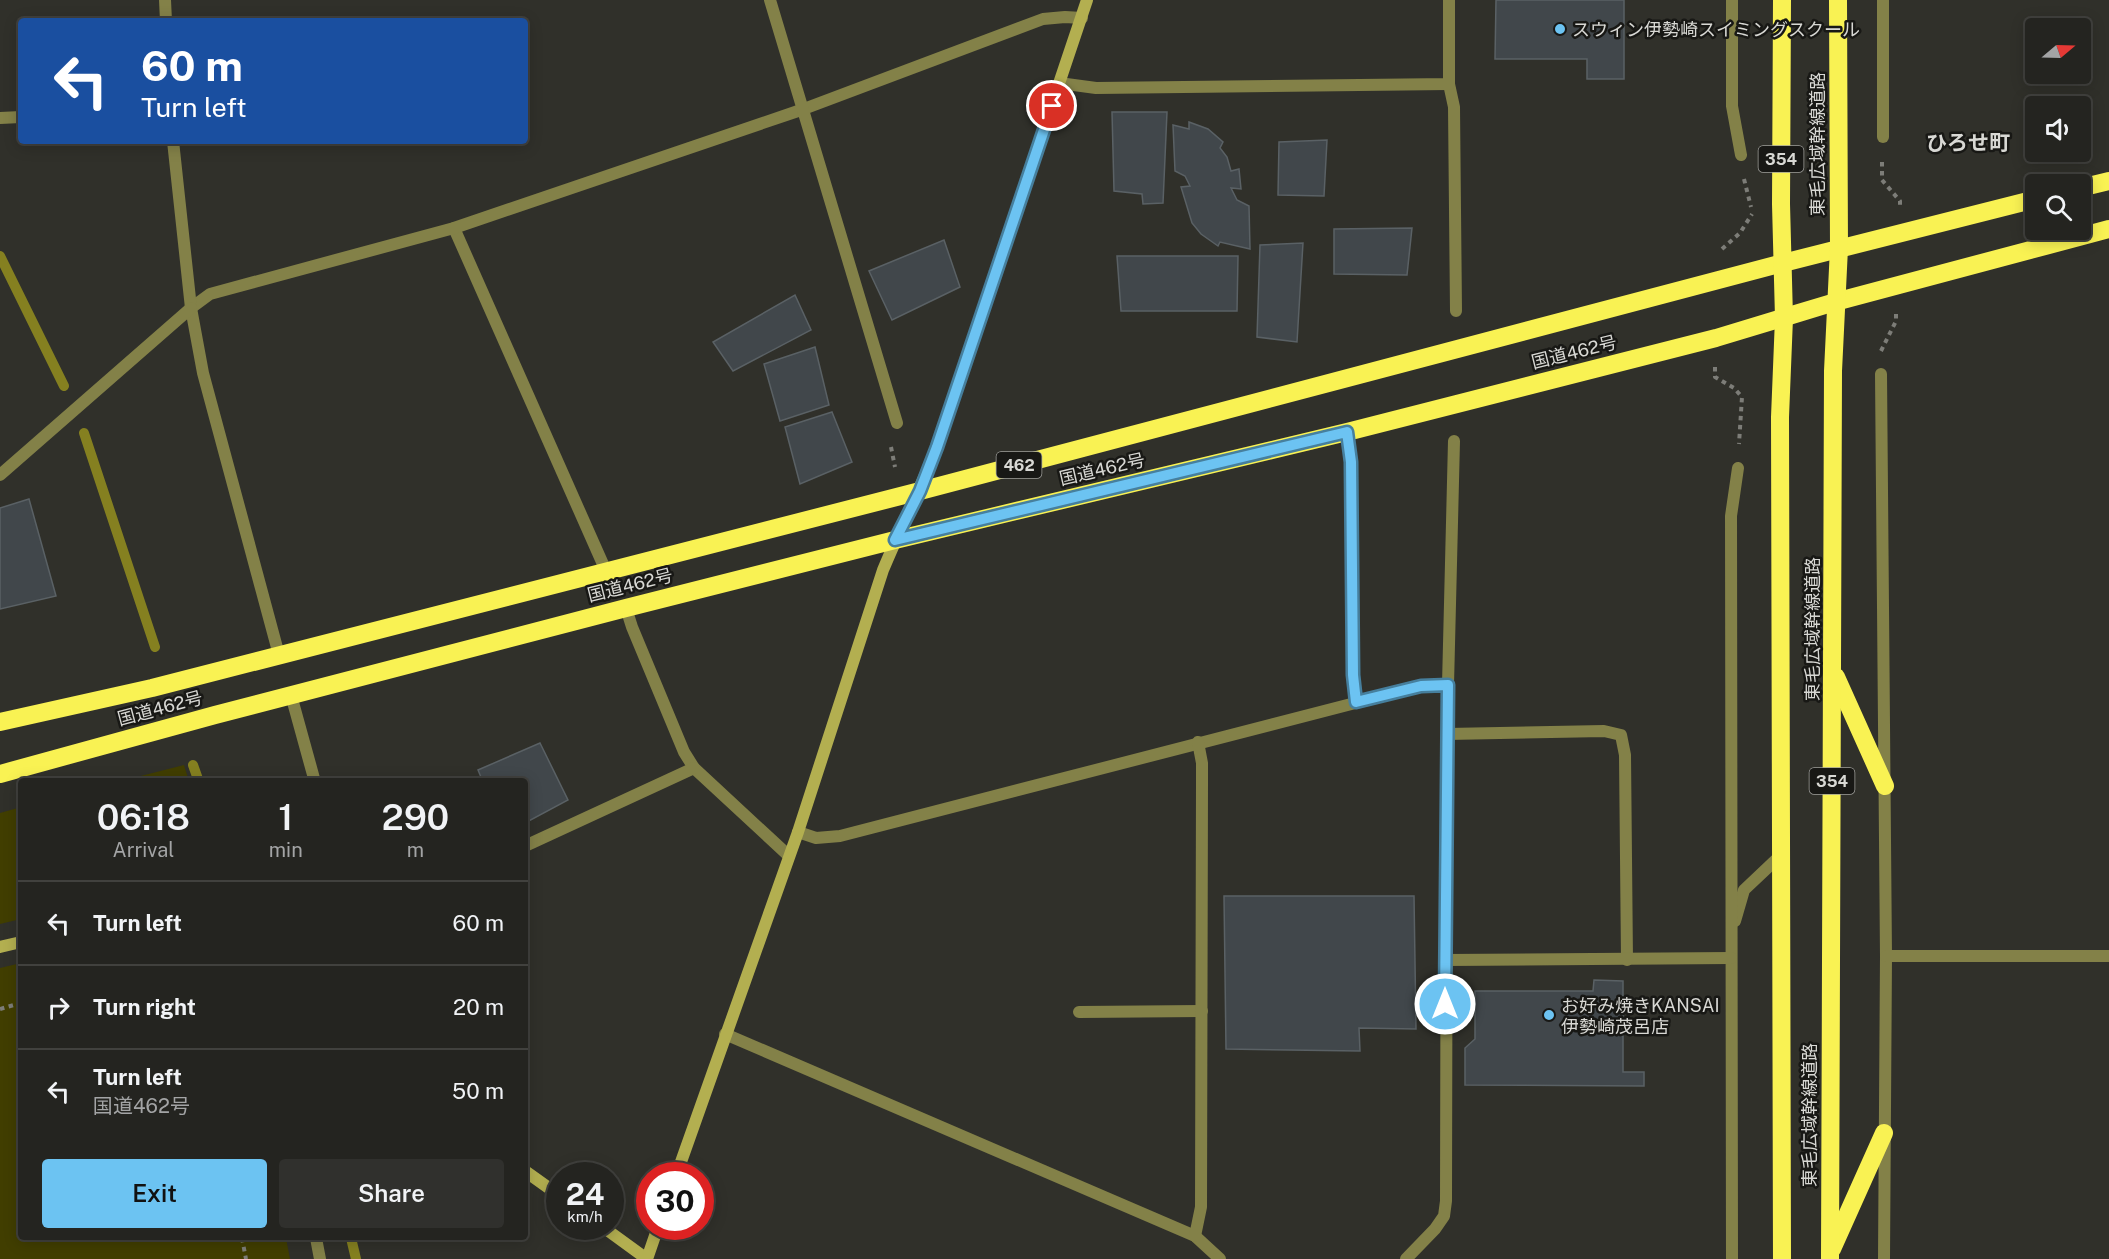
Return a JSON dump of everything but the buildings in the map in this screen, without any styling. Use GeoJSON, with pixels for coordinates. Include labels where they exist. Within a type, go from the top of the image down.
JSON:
{"type":"FeatureCollection","features":[{"type":"Feature","properties":{"kind":"highway","name":"東毛広域幹線道路"},"geometry":{"type":"LineString","coordinates":[[1782,0],[1784,318],[1780,417],[1782,1259]]}},
{"type":"Feature","properties":{"kind":"highway","name":"東毛広域幹線道路"},"geometry":{"type":"LineString","coordinates":[[1830,1257],[1833,371],[1839,248],[1838,0]]}},
{"type":"Feature","properties":{"kind":"highway"},"geometry":{"type":"LineString","coordinates":[[2091,185],[2109,181]]}},
{"type":"Feature","properties":{"kind":"highway","name":"国道462号"},"geometry":{"type":"LineString","coordinates":[[0,722],[152,688],[920,491],[1783,262],[2025,202]]}},
{"type":"Feature","properties":{"kind":"highway","name":"国道462号"},"geometry":{"type":"LineString","coordinates":[[0,774],[626,608],[895,540],[1347,432],[2109,230]]}},
{"type":"Feature","properties":{"kind":"highway"},"geometry":{"type":"LineString","coordinates":[[1833,670],[1885,786]]}},
{"type":"Feature","properties":{"kind":"highway"},"geometry":{"type":"LineString","coordinates":[[1830,1257],[1884,1133]]}},
{"type":"Feature","properties":{"kind":"street"},"geometry":{"type":"LineString","coordinates":[[165,0],[166,18]]}},
{"type":"Feature","properties":{"kind":"street"},"geometry":{"type":"LineString","coordinates":[[770,0],[801,110],[897,423]]}},
{"type":"Feature","properties":{"kind":"street"},"geometry":{"type":"LineString","coordinates":[[681,1162],[798,832],[883,570],[895,540],[920,491],[937,447],[1087,0]]}},
{"type":"Feature","properties":{"kind":"street"},"geometry":{"type":"LineString","coordinates":[[1449,0],[1449,84],[1454,107],[1456,311]]}},
{"type":"Feature","properties":{"kind":"street"},"geometry":{"type":"LineString","coordinates":[[1732,0],[1732,106],[1741,155]]}},
{"type":"Feature","properties":{"kind":"street"},"geometry":{"type":"LineString","coordinates":[[1882,0],[1883,137]]}},
{"type":"Feature","properties":{"kind":"street"},"geometry":{"type":"LineString","coordinates":[[0,475],[210,294],[454,228],[801,110],[1043,19],[1082,18]]}},
{"type":"Feature","properties":{"kind":"street"},"geometry":{"type":"LineString","coordinates":[[1059,83],[1096,88],[1449,84]]}},
{"type":"Feature","properties":{"kind":"street"},"geometry":{"type":"LineString","coordinates":[[0,118],[18,117]]}},
{"type":"Feature","properties":{"kind":"street"},"geometry":{"type":"LineString","coordinates":[[173,144],[191,308],[203,373],[279,655]]}},
{"type":"Feature","properties":{"kind":"street"},"geometry":{"type":"LineString","coordinates":[[454,228],[606,571]]}},
{"type":"Feature","properties":{"kind":"street"},"geometry":{"type":"LineString","coordinates":[[1881,374],[1886,956],[1884,1259]]}},
{"type":"Feature","properties":{"kind":"street"},"geometry":{"type":"LineString","coordinates":[[1347,432],[1351,462],[1353,675],[1356,702]]}},
{"type":"Feature","properties":{"kind":"street"},"geometry":{"type":"LineString","coordinates":[[1406,1259],[1435,1229],[1444,1216],[1447,734],[1454,441]]}},
{"type":"Feature","properties":{"kind":"street"},"geometry":{"type":"LineString","coordinates":[[1732,1259],[1731,516],[1738,468]]}},
{"type":"Feature","properties":{"kind":"street"},"geometry":{"type":"LineString","coordinates":[[626,608],[675,731],[694,768],[789,856]]}},
{"type":"Feature","properties":{"kind":"street"},"geometry":{"type":"LineString","coordinates":[[798,832],[816,838],[840,836],[1356,702],[1421,686],[1448,685]]}},
{"type":"Feature","properties":{"kind":"street"},"geometry":{"type":"LineString","coordinates":[[291,695],[314,778]]}},
{"type":"Feature","properties":{"kind":"street"},"geometry":{"type":"LineString","coordinates":[[1447,734],[1604,731],[1621,735],[1625,755],[1627,960]]}},
{"type":"Feature","properties":{"kind":"street"},"geometry":{"type":"LineString","coordinates":[[1195,1236],[1201,1207],[1202,1011],[1202,763],[1197,742]]}},
{"type":"Feature","properties":{"kind":"street"},"geometry":{"type":"LineString","coordinates":[[528,845],[694,768]]}},
{"type":"Feature","properties":{"kind":"street"},"geometry":{"type":"LineString","coordinates":[[1730,937],[1744,890],[1782,854]]}},
{"type":"Feature","properties":{"kind":"street"},"geometry":{"type":"LineString","coordinates":[[0,947],[18,943]]}},
{"type":"Feature","properties":{"kind":"street"},"geometry":{"type":"LineString","coordinates":[[1886,956],[2109,956]]}},
{"type":"Feature","properties":{"kind":"street"},"geometry":{"type":"LineString","coordinates":[[1445,960],[1731,958]]}},
{"type":"Feature","properties":{"kind":"street"},"geometry":{"type":"LineString","coordinates":[[1079,1012],[1202,1011]]}},
{"type":"Feature","properties":{"kind":"street"},"geometry":{"type":"LineString","coordinates":[[725,1034],[1195,1236],[1220,1259]]}},
{"type":"Feature","properties":{"kind":"street"},"geometry":{"type":"LineString","coordinates":[[528,1173],[546,1186]]}},
{"type":"Feature","properties":{"kind":"street"},"geometry":{"type":"LineString","coordinates":[[316,1240],[320,1259]]}},
{"type":"Feature","properties":{"kind":"street"},"geometry":{"type":"LineString","coordinates":[[621,1240],[647,1259],[654,1240]]}},
{"type":"Feature","properties":{"kind":"path"},"geometry":{"type":"LineString","coordinates":[[1738,468],[1742,397]]}},
{"type":"Feature","properties":{"kind":"path"},"geometry":{"type":"LineString","coordinates":[[0,1009],[18,1004]]}},
{"type":"Feature","properties":{"kind":"path"},"geometry":{"type":"LineString","coordinates":[[242,1240],[246,1259]]}},
{"type":"Feature","properties":{"kind":"shaded area"},"geometry":{"type":"Polygon","coordinates":[[[184,765],[188,778],[133,778],[184,765]]]}},
{"type":"Feature","properties":{"kind":"shaded area"},"geometry":{"type":"Polygon","coordinates":[[[18,808],[18,920],[0,924],[0,813],[18,808]]]}},
{"type":"Feature","properties":{"kind":"shaded area"},"geometry":{"type":"Polygon","coordinates":[[[18,964],[18,1240],[286,1240],[290,1259],[0,1259],[0,968],[18,964]]]}},
{"type":"Feature","properties":{"kind":"waterway"},"geometry":{"type":"LineString","coordinates":[[0,256],[64,386]]}},
{"type":"Feature","properties":{"kind":"waterway"},"geometry":{"type":"LineString","coordinates":[[84,433],[155,647]]}},
{"type":"Feature","properties":{"kind":"waterway"},"geometry":{"type":"LineString","coordinates":[[193,765],[198,778]]}},
{"type":"Feature","properties":{"kind":"waterway"},"geometry":{"type":"LineString","coordinates":[[351,1240],[356,1259]]}},
{"type":"Feature","properties":{"kind":"place","name":"スウィン伊勢崎スイミングスクール"},"geometry":{"type":"Point","coordinates":[1560,29]}},
{"type":"Feature","properties":{"kind":"place","name":"お好み焼きKANSAI 伊勢崎茂呂店"},"geometry":{"type":"Point","coordinates":[1549,1015]}},
{"type":"Feature","properties":{"kind":"district","name":"ひろせ町"},"geometry":{"type":"Point","coordinates":[1968,142]}},
{"type":"Feature","properties":{"kind":"route"},"geometry":{"type":"LineString","coordinates":[[1052,106],[937,447],[920,491],[895,540],[1347,432],[1351,462],[1353,675],[1356,702],[1421,686],[1448,685],[1445,1004]]}}]}
